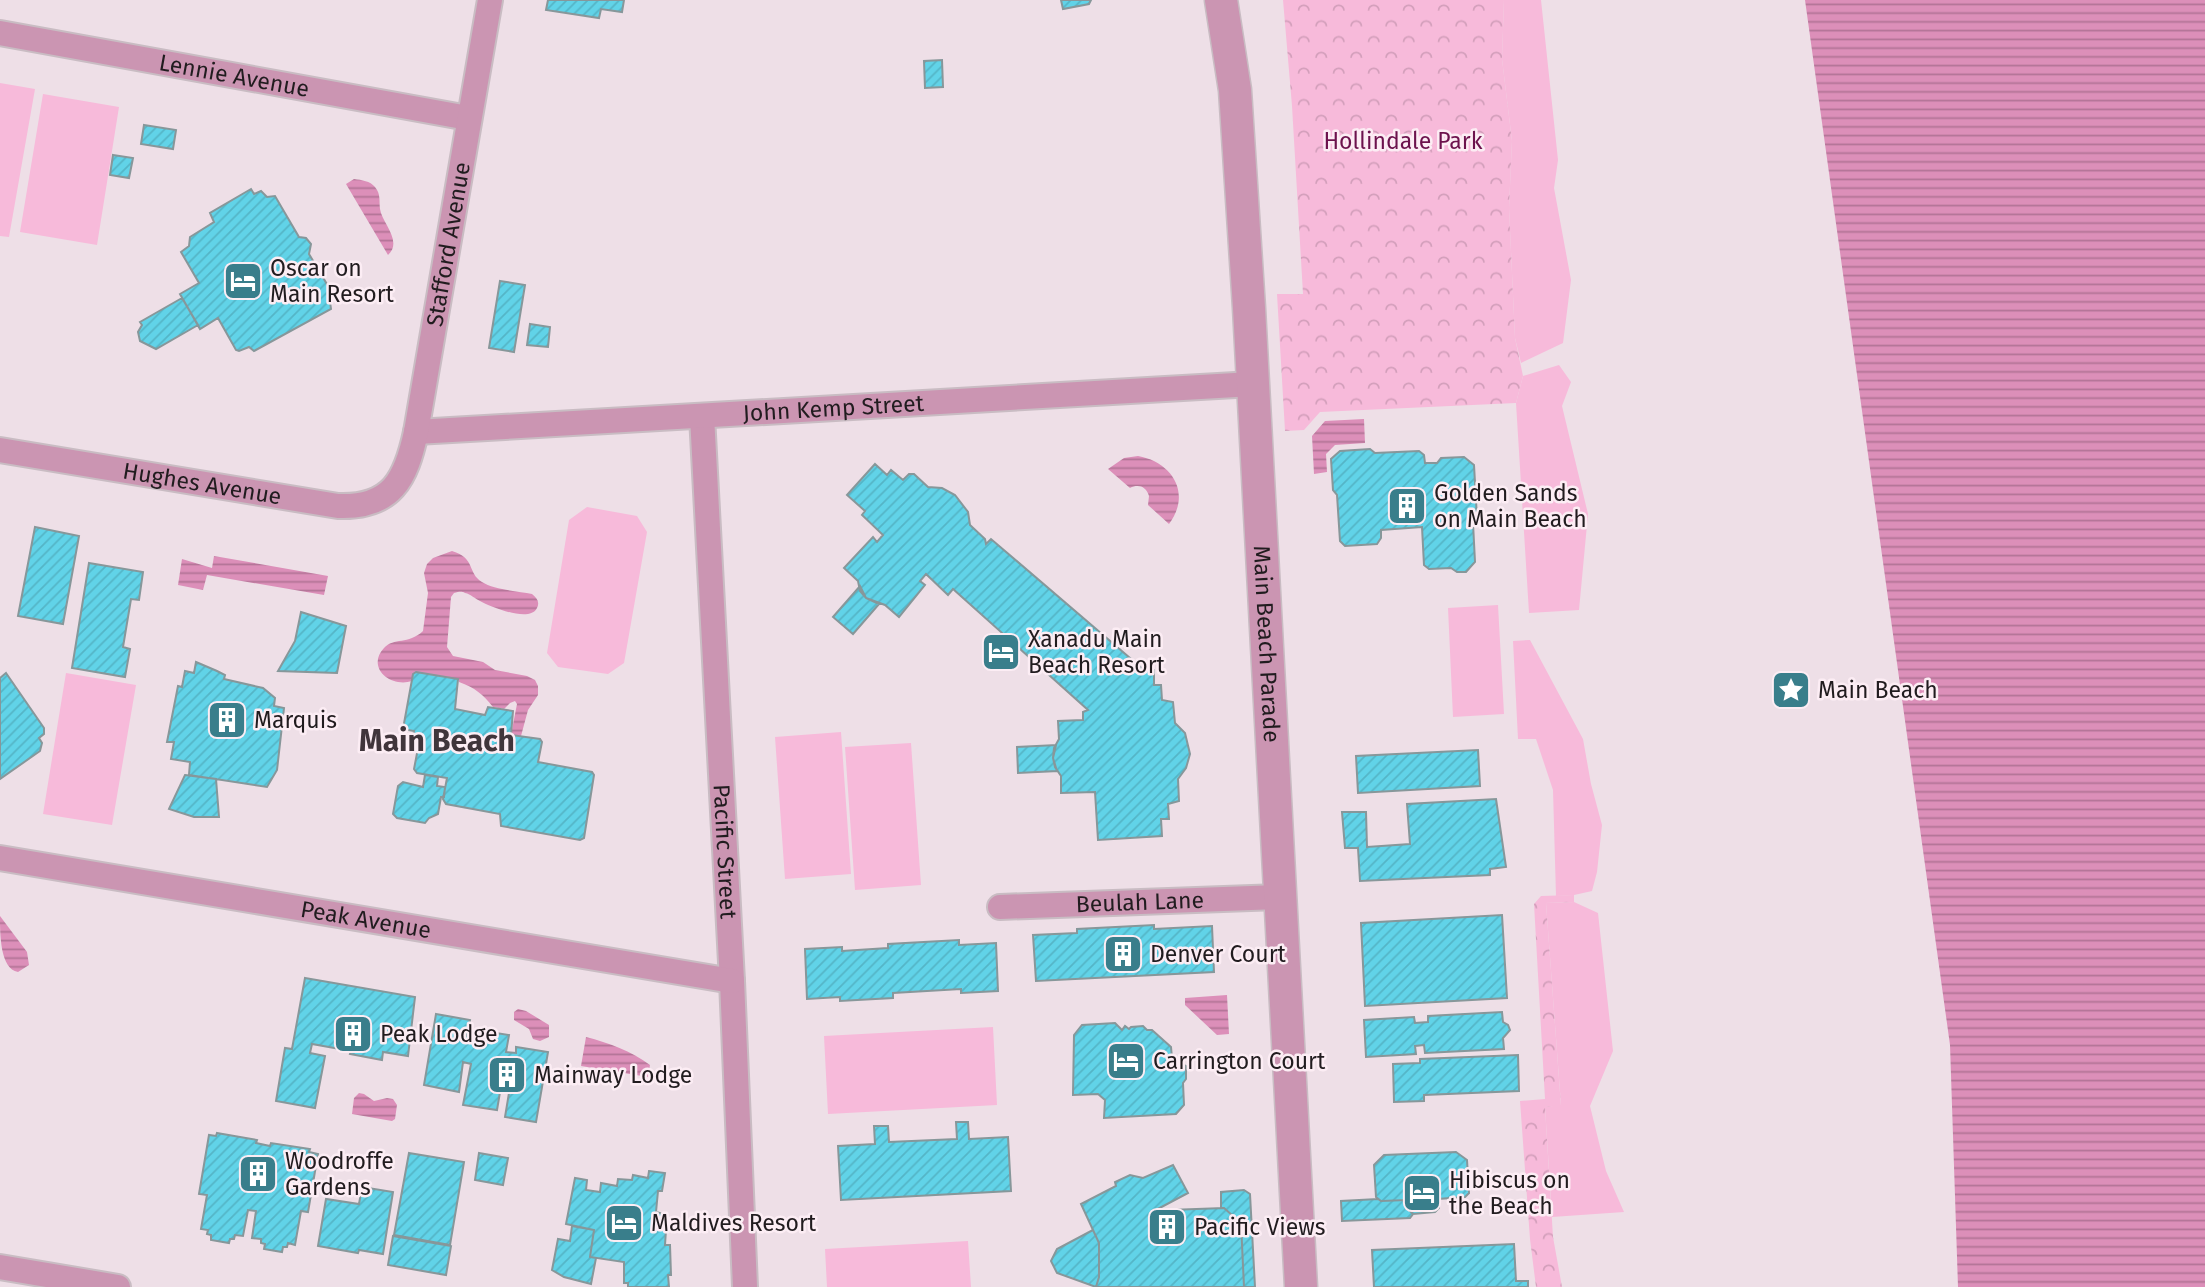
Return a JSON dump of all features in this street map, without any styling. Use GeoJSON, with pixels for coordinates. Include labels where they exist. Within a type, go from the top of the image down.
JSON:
{"type":"FeatureCollection","features":[{"type":"Feature","properties":{"kind":"street","name":"Stafford Avenue"},"geometry":{"type":"LineString","coordinates":[[397,485],[408,463],[416,432],[490,0]]}},
{"type":"Feature","properties":{"kind":"street","name":"Main Beach Parade"},"geometry":{"type":"LineString","coordinates":[[1221,0],[1235,90],[1301,1287]]}},
{"type":"Feature","properties":{"kind":"street","name":"Lennie Avenue"},"geometry":{"type":"LineString","coordinates":[[0,33],[468,118]]}},
{"type":"Feature","properties":{"kind":"street","name":"John Kemp Street"},"geometry":{"type":"LineString","coordinates":[[416,432],[1252,384]]}},
{"type":"Feature","properties":{"kind":"street","name":"Pacific Street"},"geometry":{"type":"LineString","coordinates":[[702,416],[732,981],[745,1287]]}},
{"type":"Feature","properties":{"kind":"street","name":"Hughes Avenue"},"geometry":{"type":"LineString","coordinates":[[0,450],[338,506],[359,507],[372,503],[397,485]]}},
{"type":"Feature","properties":{"kind":"street","name":"Peak Avenue"},"geometry":{"type":"LineString","coordinates":[[0,858],[732,981]]}},
{"type":"Feature","properties":{"kind":"street","name":"Beulah Lane"},"geometry":{"type":"LineString","coordinates":[[1000,907],[1279,897]]}},
{"type":"Feature","properties":{"kind":"street"},"geometry":{"type":"LineString","coordinates":[[0,1267],[118,1287]]}},
{"type":"Feature","properties":{"kind":"green space","name":"Hollindale Park"},"geometry":{"type":"Polygon","coordinates":[[[1283,0],[1504,0],[1502,59],[1512,141],[1509,208],[1515,338],[1523,376],[1516,403],[1320,412],[1304,430],[1285,431],[1277,294],[1303,294],[1283,0]]]}},
{"type":"Feature","properties":{"kind":"green space"},"geometry":{"type":"Polygon","coordinates":[[[1504,0],[1541,0],[1558,160],[1554,188],[1571,280],[1563,343],[1521,363],[1515,338],[1509,208],[1512,141],[1502,59],[1504,0]]]}},
{"type":"Feature","properties":{"kind":"green space"},"geometry":{"type":"Polygon","coordinates":[[[0,83],[35,89],[9,237],[0,236],[0,83]]]}},
{"type":"Feature","properties":{"kind":"green space"},"geometry":{"type":"Polygon","coordinates":[[[43,94],[119,107],[97,245],[20,232],[43,94]]]}},
{"type":"Feature","properties":{"kind":"green space"},"geometry":{"type":"Polygon","coordinates":[[[1559,365],[1571,382],[1562,406],[1588,514],[1579,610],[1529,613],[1516,403],[1523,376],[1559,365]]]}},
{"type":"Feature","properties":{"kind":"green space"},"geometry":{"type":"Polygon","coordinates":[[[587,507],[637,516],[647,532],[624,663],[608,674],[558,667],[547,653],[569,520],[587,507]]]}},
{"type":"Feature","properties":{"kind":"green space"},"geometry":{"type":"Polygon","coordinates":[[[1498,605],[1504,714],[1453,717],[1448,608],[1498,605]]]}},
{"type":"Feature","properties":{"kind":"green space"},"geometry":{"type":"Polygon","coordinates":[[[1530,640],[1583,739],[1602,825],[1592,891],[1574,895],[1556,896],[1553,790],[1536,739],[1518,739],[1513,641],[1530,640]]]}},
{"type":"Feature","properties":{"kind":"green space"},"geometry":{"type":"Polygon","coordinates":[[[66,673],[136,685],[112,825],[43,814],[66,673]]]}},
{"type":"Feature","properties":{"kind":"green space"},"geometry":{"type":"Polygon","coordinates":[[[841,732],[851,874],[785,879],[775,737],[841,732]]]}},
{"type":"Feature","properties":{"kind":"green space"},"geometry":{"type":"Polygon","coordinates":[[[911,743],[921,885],[855,890],[845,747],[911,743]]]}},
{"type":"Feature","properties":{"kind":"green space"},"geometry":{"type":"Polygon","coordinates":[[[1574,895],[1574,902],[1546,903],[1561,1106],[1545,1107],[1553,1237],[1562,1287],[1536,1287],[1520,1101],[1545,1099],[1534,904],[1541,896],[1574,895]]]}},
{"type":"Feature","properties":{"kind":"green space"},"geometry":{"type":"Polygon","coordinates":[[[1574,902],[1598,913],[1613,1051],[1590,1106],[1606,1171],[1624,1212],[1552,1217],[1545,1107],[1561,1105],[1546,903],[1574,902]]]}},
{"type":"Feature","properties":{"kind":"green space"},"geometry":{"type":"Polygon","coordinates":[[[993,1027],[997,1105],[828,1114],[824,1036],[993,1027]]]}},
{"type":"Feature","properties":{"kind":"green space"},"geometry":{"type":"Polygon","coordinates":[[[968,1241],[971,1287],[827,1287],[825,1249],[968,1241]]]}},
{"type":"Feature","properties":{"kind":"shaded area"},"geometry":{"type":"Polygon","coordinates":[[[1805,0],[2205,0],[2205,1287],[1958,1287],[1950,1045],[1805,0]]]}},
{"type":"Feature","properties":{"kind":"shaded area"},"geometry":{"type":"Polygon","coordinates":[[[354,179],[371,183],[378,192],[380,209],[393,238],[392,250],[388,255],[346,184],[354,179]]]}},
{"type":"Feature","properties":{"kind":"shaded area"},"geometry":{"type":"Polygon","coordinates":[[[1364,419],[1365,443],[1335,445],[1326,454],[1327,472],[1314,474],[1312,436],[1325,421],[1364,419]]]}},
{"type":"Feature","properties":{"kind":"shaded area"},"geometry":{"type":"Polygon","coordinates":[[[1138,456],[1160,465],[1175,481],[1179,501],[1169,524],[1148,505],[1149,496],[1144,488],[1130,488],[1108,469],[1124,458],[1138,456]]]}},
{"type":"Feature","properties":{"kind":"shaded area"},"geometry":{"type":"Polygon","coordinates":[[[452,551],[465,558],[477,578],[487,585],[532,594],[538,600],[538,606],[533,612],[519,614],[493,607],[462,592],[454,593],[451,597],[447,647],[453,656],[483,662],[495,670],[535,680],[538,695],[528,710],[521,736],[511,735],[517,704],[515,701],[504,709],[493,707],[486,698],[458,679],[416,672],[412,681],[396,681],[389,679],[379,669],[379,655],[384,648],[423,631],[428,593],[424,573],[427,564],[433,558],[452,551]]]}},
{"type":"Feature","properties":{"kind":"shaded area"},"geometry":{"type":"Polygon","coordinates":[[[214,556],[328,576],[324,595],[207,575],[203,590],[178,585],[182,559],[212,568],[214,556]]]}},
{"type":"Feature","properties":{"kind":"shaded area"},"geometry":{"type":"Polygon","coordinates":[[[0,916],[27,952],[29,965],[18,972],[8,965],[4,958],[0,916]]]}},
{"type":"Feature","properties":{"kind":"shaded area"},"geometry":{"type":"Polygon","coordinates":[[[1227,995],[1229,1034],[1217,1035],[1185,1005],[1185,998],[1227,995]]]}},
{"type":"Feature","properties":{"kind":"shaded area"},"geometry":{"type":"Polygon","coordinates":[[[518,1009],[549,1025],[549,1037],[540,1041],[533,1039],[529,1029],[514,1020],[514,1012],[518,1009]]]}},
{"type":"Feature","properties":{"kind":"shaded area"},"geometry":{"type":"Polygon","coordinates":[[[586,1037],[620,1048],[643,1060],[650,1065],[648,1077],[581,1066],[586,1037]]]}},
{"type":"Feature","properties":{"kind":"shaded area"},"geometry":{"type":"Polygon","coordinates":[[[359,1093],[374,1101],[393,1099],[397,1105],[395,1119],[392,1121],[352,1114],[354,1098],[359,1093]]]}},
{"type":"Feature","properties":{"kind":"building"},"geometry":{"type":"Polygon","coordinates":[[[548,0],[624,0],[622,12],[601,9],[599,18],[546,10],[548,0]]]}},
{"type":"Feature","properties":{"kind":"building"},"geometry":{"type":"Polygon","coordinates":[[[1061,0],[1091,0],[1089,4],[1063,9],[1061,0]]]}},
{"type":"Feature","properties":{"kind":"building"},"geometry":{"type":"Polygon","coordinates":[[[942,60],[943,87],[925,88],[924,61],[942,60]]]}},
{"type":"Feature","properties":{"kind":"building"},"geometry":{"type":"Polygon","coordinates":[[[144,125],[176,130],[173,149],[141,144],[144,125]]]}},
{"type":"Feature","properties":{"kind":"building"},"geometry":{"type":"Polygon","coordinates":[[[113,155],[133,158],[129,178],[110,175],[113,155]]]}},
{"type":"Feature","properties":{"kind":"building"},"geometry":{"type":"Polygon","coordinates":[[[251,189],[254,194],[261,191],[267,197],[275,196],[299,237],[306,238],[311,244],[309,254],[334,296],[330,302],[331,309],[254,351],[249,347],[239,351],[218,318],[200,329],[180,294],[199,283],[181,252],[189,246],[190,237],[214,222],[210,213],[251,189]]]}},
{"type":"Feature","properties":{"kind":"building"},"geometry":{"type":"Polygon","coordinates":[[[500,281],[525,285],[514,352],[489,348],[500,281]]]}},
{"type":"Feature","properties":{"kind":"building"},"geometry":{"type":"Polygon","coordinates":[[[182,298],[198,325],[156,349],[140,341],[140,322],[182,298]]]}},
{"type":"Feature","properties":{"kind":"building"},"geometry":{"type":"Polygon","coordinates":[[[530,324],[550,327],[548,347],[527,345],[530,324]]]}},
{"type":"Feature","properties":{"kind":"building","name":"Golden Sands on Main Beach"},"geometry":{"type":"Polygon","coordinates":[[[1370,449],[1375,453],[1419,451],[1424,455],[1425,463],[1437,463],[1441,458],[1464,457],[1474,465],[1477,518],[1473,523],[1475,562],[1466,572],[1457,572],[1451,568],[1429,569],[1424,565],[1422,527],[1381,530],[1381,538],[1377,544],[1345,546],[1340,541],[1331,459],[1340,451],[1370,449]]]}},
{"type":"Feature","properties":{"kind":"building"},"geometry":{"type":"Polygon","coordinates":[[[875,464],[887,475],[891,470],[903,480],[909,474],[914,474],[928,487],[942,488],[955,495],[968,512],[970,525],[985,539],[986,544],[991,539],[1144,670],[1154,670],[1154,685],[1161,685],[1162,700],[1173,702],[1175,723],[1185,733],[1190,754],[1186,768],[1178,779],[1179,801],[1168,804],[1169,819],[1161,819],[1162,836],[1098,840],[1095,792],[1061,793],[1061,776],[1053,758],[1059,739],[1058,721],[1083,720],[1083,712],[1088,710],[953,589],[948,595],[926,574],[920,581],[925,585],[899,617],[885,605],[866,598],[860,591],[858,581],[844,568],[873,537],[877,542],[883,535],[862,515],[865,511],[847,495],[875,464]]]}},
{"type":"Feature","properties":{"kind":"building"},"geometry":{"type":"Polygon","coordinates":[[[35,527],[79,536],[63,624],[18,616],[35,527]]]}},
{"type":"Feature","properties":{"kind":"building"},"geometry":{"type":"Polygon","coordinates":[[[89,563],[143,572],[139,600],[131,599],[123,647],[130,649],[125,677],[72,668],[89,563]]]}},
{"type":"Feature","properties":{"kind":"building"},"geometry":{"type":"Polygon","coordinates":[[[860,586],[866,598],[879,604],[853,634],[833,617],[860,586]]]}},
{"type":"Feature","properties":{"kind":"building"},"geometry":{"type":"Polygon","coordinates":[[[301,612],[346,626],[337,673],[278,671],[295,641],[301,612]]]}},
{"type":"Feature","properties":{"kind":"building","name":"Marquis"},"geometry":{"type":"Polygon","coordinates":[[[196,662],[225,675],[224,679],[263,688],[275,698],[274,706],[284,708],[277,770],[267,787],[189,775],[190,762],[171,759],[174,742],[167,742],[178,686],[182,687],[185,671],[194,673],[196,662]]]}},
{"type":"Feature","properties":{"kind":"building"},"geometry":{"type":"Polygon","coordinates":[[[416,672],[458,679],[455,709],[485,715],[488,707],[513,711],[511,735],[540,739],[542,742],[538,762],[592,772],[594,775],[584,838],[580,840],[501,826],[500,814],[446,804],[443,799],[447,778],[417,773],[414,769],[419,743],[412,742],[414,731],[403,729],[413,674],[416,672]]]}},
{"type":"Feature","properties":{"kind":"building"},"geometry":{"type":"Polygon","coordinates":[[[6,673],[44,728],[44,734],[39,738],[42,743],[40,751],[0,779],[0,678],[6,673]]]}},
{"type":"Feature","properties":{"kind":"building"},"geometry":{"type":"Polygon","coordinates":[[[1056,745],[1053,758],[1057,771],[1018,773],[1017,747],[1056,745]]]}},
{"type":"Feature","properties":{"kind":"building"},"geometry":{"type":"Polygon","coordinates":[[[1478,750],[1480,786],[1358,793],[1356,756],[1478,750]]]}},
{"type":"Feature","properties":{"kind":"building"},"geometry":{"type":"Polygon","coordinates":[[[185,775],[216,779],[219,817],[194,817],[169,809],[185,775]]]}},
{"type":"Feature","properties":{"kind":"building"},"geometry":{"type":"Polygon","coordinates":[[[425,775],[438,777],[437,786],[445,787],[438,814],[425,823],[397,818],[393,814],[398,786],[403,782],[423,787],[425,775]]]}},
{"type":"Feature","properties":{"kind":"building"},"geometry":{"type":"Polygon","coordinates":[[[1496,799],[1506,867],[1490,869],[1490,875],[1360,881],[1358,848],[1345,848],[1342,812],[1366,812],[1367,847],[1410,844],[1407,804],[1496,799]]]}},
{"type":"Feature","properties":{"kind":"building"},"geometry":{"type":"Polygon","coordinates":[[[1502,915],[1507,998],[1365,1006],[1361,923],[1502,915]]]}},
{"type":"Feature","properties":{"kind":"building","name":"Denver Court"},"geometry":{"type":"Polygon","coordinates":[[[1154,925],[1154,929],[1212,926],[1214,972],[1036,981],[1033,935],[1077,933],[1077,929],[1154,925]]]}},
{"type":"Feature","properties":{"kind":"building"},"geometry":{"type":"Polygon","coordinates":[[[959,940],[959,945],[996,943],[998,991],[961,993],[961,989],[893,993],[893,998],[840,1001],[840,997],[807,999],[805,949],[842,947],[842,951],[888,948],[888,944],[959,940]]]}},
{"type":"Feature","properties":{"kind":"building","name":"Peak Lodge"},"geometry":{"type":"Polygon","coordinates":[[[305,978],[415,997],[408,1056],[383,1052],[382,1060],[312,1044],[310,1053],[325,1056],[315,1108],[276,1101],[285,1048],[292,1049],[305,978]]]}},
{"type":"Feature","properties":{"kind":"building"},"geometry":{"type":"Polygon","coordinates":[[[1502,1012],[1503,1022],[1510,1030],[1503,1038],[1504,1049],[1425,1053],[1424,1045],[1415,1046],[1416,1054],[1366,1057],[1364,1020],[1414,1017],[1415,1023],[1428,1022],[1428,1016],[1502,1012]]]}},
{"type":"Feature","properties":{"kind":"building","name":"Mainway Lodge"},"geometry":{"type":"Polygon","coordinates":[[[436,1014],[470,1020],[467,1036],[476,1037],[477,1030],[509,1035],[506,1052],[516,1053],[516,1047],[548,1052],[536,1122],[505,1117],[510,1087],[501,1086],[497,1110],[463,1105],[471,1064],[463,1062],[459,1092],[424,1085],[436,1014]]]}},
{"type":"Feature","properties":{"kind":"building"},"geometry":{"type":"Polygon","coordinates":[[[1115,1023],[1122,1030],[1125,1026],[1129,1029],[1143,1026],[1152,1030],[1171,1047],[1172,1058],[1186,1066],[1186,1079],[1183,1083],[1184,1105],[1176,1114],[1104,1118],[1105,1100],[1098,1094],[1073,1095],[1074,1035],[1082,1025],[1115,1023]]]}},
{"type":"Feature","properties":{"kind":"building"},"geometry":{"type":"Polygon","coordinates":[[[1518,1055],[1519,1091],[1424,1095],[1424,1101],[1394,1102],[1393,1064],[1420,1063],[1420,1059],[1518,1055]]]}},
{"type":"Feature","properties":{"kind":"building"},"geometry":{"type":"Polygon","coordinates":[[[956,1122],[968,1122],[969,1139],[1008,1137],[1011,1191],[841,1200],[838,1146],[875,1144],[874,1126],[888,1126],[889,1142],[957,1139],[956,1122]]]}},
{"type":"Feature","properties":{"kind":"building","name":"Woodroffe Gardens"},"geometry":{"type":"Polygon","coordinates":[[[217,1133],[257,1140],[256,1143],[270,1146],[271,1143],[310,1149],[309,1152],[318,1154],[308,1212],[301,1211],[295,1245],[288,1243],[282,1252],[264,1249],[265,1244],[261,1243],[261,1239],[252,1238],[256,1211],[248,1210],[243,1236],[235,1235],[229,1243],[211,1240],[211,1235],[207,1234],[208,1230],[201,1229],[207,1195],[199,1194],[209,1135],[216,1136],[217,1133]]]}},
{"type":"Feature","properties":{"kind":"building"},"geometry":{"type":"Polygon","coordinates":[[[1456,1152],[1467,1160],[1469,1193],[1465,1197],[1438,1199],[1439,1208],[1435,1212],[1413,1214],[1408,1209],[1407,1200],[1381,1201],[1376,1197],[1374,1165],[1384,1155],[1456,1152]]]}},
{"type":"Feature","properties":{"kind":"building"},"geometry":{"type":"Polygon","coordinates":[[[409,1153],[464,1162],[450,1245],[394,1235],[409,1153]]]}},
{"type":"Feature","properties":{"kind":"building"},"geometry":{"type":"Polygon","coordinates":[[[479,1153],[508,1158],[503,1185],[475,1180],[479,1153]]]}},
{"type":"Feature","properties":{"kind":"building","name":"Pacific Views"},"geometry":{"type":"Polygon","coordinates":[[[1173,1165],[1188,1193],[1152,1212],[1155,1218],[1169,1210],[1224,1208],[1241,1223],[1244,1287],[1096,1287],[1099,1277],[1099,1243],[1081,1204],[1116,1186],[1115,1182],[1130,1175],[1143,1178],[1173,1165]]]}},
{"type":"Feature","properties":{"kind":"building"},"geometry":{"type":"Polygon","coordinates":[[[649,1171],[665,1173],[662,1191],[658,1191],[656,1212],[667,1215],[665,1245],[670,1245],[669,1287],[628,1287],[628,1283],[624,1283],[624,1262],[590,1257],[594,1230],[566,1224],[575,1178],[587,1180],[586,1190],[600,1192],[601,1183],[617,1186],[618,1179],[632,1180],[633,1175],[648,1178],[649,1171]]]}},
{"type":"Feature","properties":{"kind":"building"},"geometry":{"type":"Polygon","coordinates":[[[362,1187],[393,1192],[383,1254],[318,1246],[326,1199],[359,1204],[362,1187]]]}},
{"type":"Feature","properties":{"kind":"building"},"geometry":{"type":"Polygon","coordinates":[[[1244,1190],[1250,1194],[1255,1287],[1244,1287],[1241,1223],[1221,1208],[1221,1192],[1244,1190]]]}},
{"type":"Feature","properties":{"kind":"building"},"geometry":{"type":"Polygon","coordinates":[[[1407,1200],[1408,1209],[1413,1214],[1410,1218],[1342,1221],[1341,1201],[1407,1200]]]}},
{"type":"Feature","properties":{"kind":"building"},"geometry":{"type":"Polygon","coordinates":[[[572,1226],[594,1230],[590,1257],[596,1258],[591,1284],[564,1277],[552,1270],[558,1239],[570,1241],[572,1226]]]}},
{"type":"Feature","properties":{"kind":"building"},"geometry":{"type":"Polygon","coordinates":[[[1093,1230],[1099,1243],[1099,1277],[1096,1287],[1057,1273],[1051,1261],[1057,1249],[1093,1230]]]}},
{"type":"Feature","properties":{"kind":"building"},"geometry":{"type":"Polygon","coordinates":[[[393,1236],[451,1246],[446,1275],[388,1265],[393,1236]]]}},
{"type":"Feature","properties":{"kind":"building"},"geometry":{"type":"Polygon","coordinates":[[[1514,1244],[1516,1281],[1528,1281],[1528,1287],[1374,1287],[1372,1250],[1514,1244]]]}},
{"type":"Feature","properties":{"kind":"place","name":"Oscar on Main Resort"},"geometry":{"type":"Point","coordinates":[243,281]}},
{"type":"Feature","properties":{"kind":"place","name":"Golden Sands on Main Beach"},"geometry":{"type":"Point","coordinates":[1407,506]}},
{"type":"Feature","properties":{"kind":"place","name":"Xanadu Main Beach Resort"},"geometry":{"type":"Point","coordinates":[1001,652]}},
{"type":"Feature","properties":{"kind":"place","name":"Main Beach"},"geometry":{"type":"Point","coordinates":[1791,690]}},
{"type":"Feature","properties":{"kind":"place","name":"Marquis"},"geometry":{"type":"Point","coordinates":[227,720]}},
{"type":"Feature","properties":{"kind":"place","name":"Denver Court"},"geometry":{"type":"Point","coordinates":[1123,954]}},
{"type":"Feature","properties":{"kind":"place","name":"Peak Lodge"},"geometry":{"type":"Point","coordinates":[353,1034]}},
{"type":"Feature","properties":{"kind":"place","name":"Carrington Court"},"geometry":{"type":"Point","coordinates":[1126,1061]}},
{"type":"Feature","properties":{"kind":"place","name":"Mainway Lodge"},"geometry":{"type":"Point","coordinates":[507,1075]}},
{"type":"Feature","properties":{"kind":"place","name":"Woodroffe Gardens"},"geometry":{"type":"Point","coordinates":[258,1174]}},
{"type":"Feature","properties":{"kind":"place","name":"Hibiscus on the Beach"},"geometry":{"type":"Point","coordinates":[1422,1193]}},
{"type":"Feature","properties":{"kind":"place","name":"Maldives Resort"},"geometry":{"type":"Point","coordinates":[624,1223]}},
{"type":"Feature","properties":{"kind":"place","name":"Pacific Views"},"geometry":{"type":"Point","coordinates":[1167,1227]}},
{"type":"Feature","properties":{"kind":"district","name":"Main Beach"},"geometry":{"type":"Point","coordinates":[437,741]}}]}
